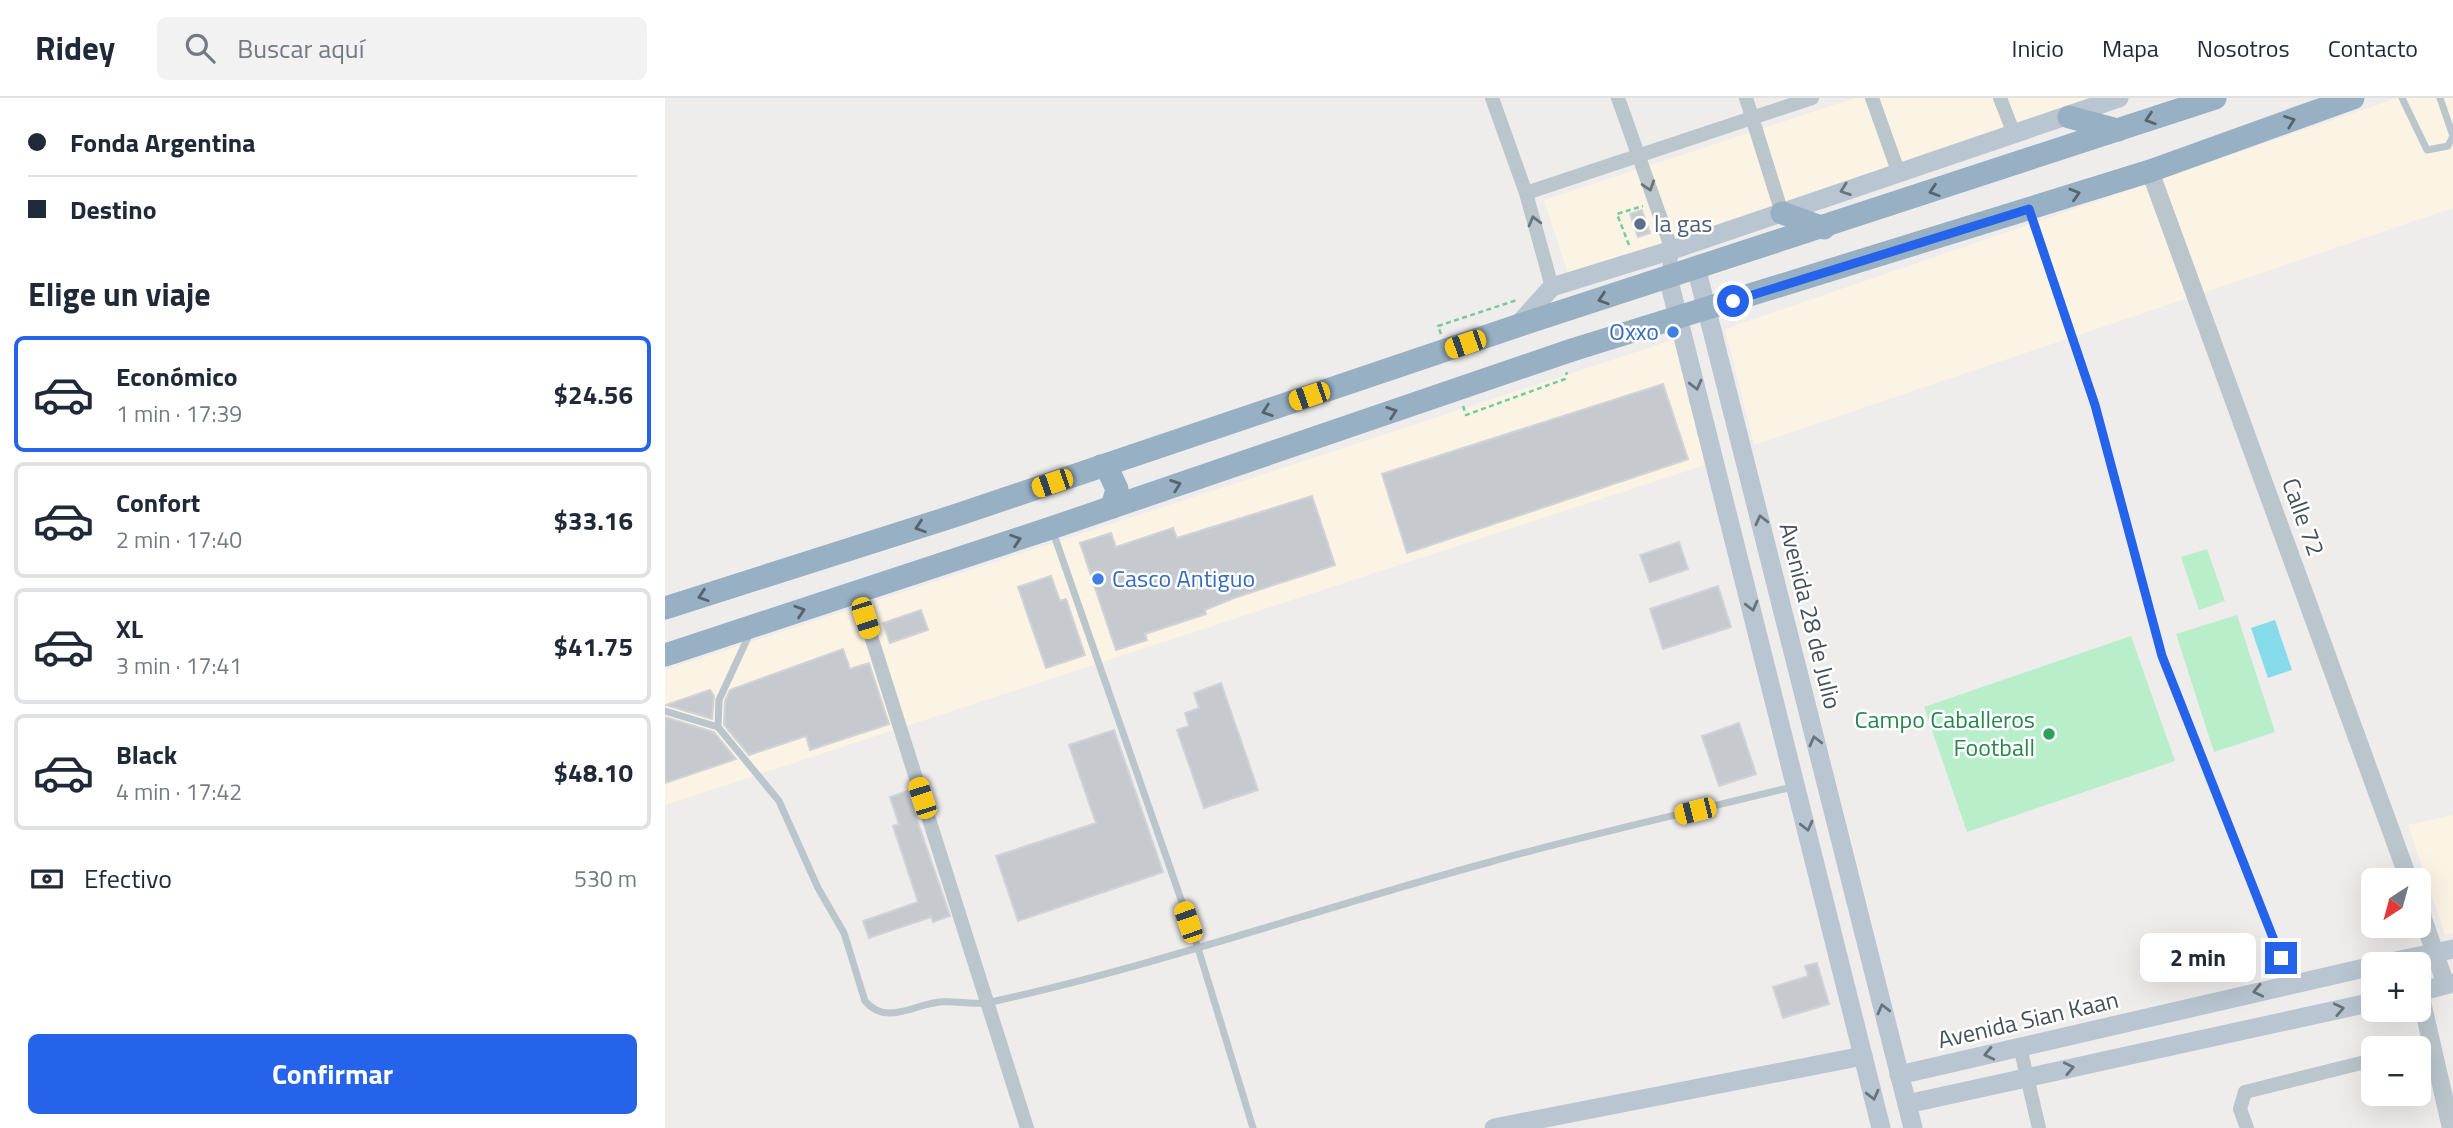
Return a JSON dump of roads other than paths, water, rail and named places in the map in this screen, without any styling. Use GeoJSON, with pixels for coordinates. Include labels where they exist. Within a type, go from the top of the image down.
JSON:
{"type":"FeatureCollection","features":[{"type":"Feature","properties":{"kind":"highway"},"geometry":{"type":"LineString","coordinates":[[665,608],[2214,98]]}},
{"type":"Feature","properties":{"kind":"highway"},"geometry":{"type":"LineString","coordinates":[[665,655],[1051,528],[1572,350],[1680,319],[2150,171],[2353,98]]}},
{"type":"Feature","properties":{"kind":"highway"},"geometry":{"type":"LineString","coordinates":[[2069,117],[2118,130]]}},
{"type":"Feature","properties":{"kind":"highway"},"geometry":{"type":"LineString","coordinates":[[1782,213],[1824,228]]}},
{"type":"Feature","properties":{"kind":"highway"},"geometry":{"type":"LineString","coordinates":[[1101,466],[1115,480],[1117,489],[1112,507]]}},
{"type":"Feature","properties":{"kind":"main road"},"geometry":{"type":"LineString","coordinates":[[1517,326],[1552,287],[1672,250],[2119,98]]}},
{"type":"Feature","properties":{"kind":"main road","name":"Avenida 28 de Julio"},"geometry":{"type":"LineString","coordinates":[[1696,267],[1709,309],[1913,1128]]}},
{"type":"Feature","properties":{"kind":"main road"},"geometry":{"type":"LineString","coordinates":[[1668,277],[1881,1128]]}},
{"type":"Feature","properties":{"kind":"main road"},"geometry":{"type":"LineString","coordinates":[[1823,894],[1836,882],[1852,886]]}},
{"type":"Feature","properties":{"kind":"main road","name":"Avenida Sian Kaan"},"geometry":{"type":"LineString","coordinates":[[1899,1075],[2361,968]]}},
{"type":"Feature","properties":{"kind":"main road"},"geometry":{"type":"LineString","coordinates":[[2431,988],[2449,984]]}},
{"type":"Feature","properties":{"kind":"main road"},"geometry":{"type":"LineString","coordinates":[[1906,1104],[2361,1005]]}},
{"type":"Feature","properties":{"kind":"main road"},"geometry":{"type":"LineString","coordinates":[[1494,1128],[1863,1056]]}},
{"type":"Feature","properties":{"kind":"street"},"geometry":{"type":"LineString","coordinates":[[1492,98],[1526,193],[1552,287]]}},
{"type":"Feature","properties":{"kind":"street"},"geometry":{"type":"LineString","coordinates":[[1619,98],[1672,250],[1668,277]]}},
{"type":"Feature","properties":{"kind":"street"},"geometry":{"type":"LineString","coordinates":[[1746,98],[1782,213]]}},
{"type":"Feature","properties":{"kind":"street"},"geometry":{"type":"LineString","coordinates":[[1526,193],[1812,98]]}},
{"type":"Feature","properties":{"kind":"street"},"geometry":{"type":"LineString","coordinates":[[1871,98],[1898,172]]}},
{"type":"Feature","properties":{"kind":"street"},"geometry":{"type":"LineString","coordinates":[[2000,98],[2014,134]]}},
{"type":"Feature","properties":{"kind":"street","name":"Calle 72"},"geometry":{"type":"LineString","coordinates":[[2150,171],[2405,868]]}},
{"type":"Feature","properties":{"kind":"street"},"geometry":{"type":"LineString","coordinates":[[1672,250],[1696,267]]}},
{"type":"Feature","properties":{"kind":"street"},"geometry":{"type":"LineString","coordinates":[[857,592],[1027,1128]]}},
{"type":"Feature","properties":{"kind":"street"},"geometry":{"type":"LineString","coordinates":[[2431,929],[2444,951],[2449,984]]}},
{"type":"Feature","properties":{"kind":"street"},"geometry":{"type":"LineString","coordinates":[[2020,1047],[2039,1128]]}},
{"type":"Feature","properties":{"kind":"street"},"geometry":{"type":"LineString","coordinates":[[2247,1128],[2240,1109],[2245,1092],[2361,1063]]}},
{"type":"Feature","properties":{"kind":"street"},"geometry":{"type":"LineString","coordinates":[[2431,1068],[2448,1127]]}},
{"type":"Feature","properties":{"kind":"lane"},"geometry":{"type":"LineString","coordinates":[[2402,98],[2427,150],[2448,146],[2453,136],[2440,98]]}},
{"type":"Feature","properties":{"kind":"lane"},"geometry":{"type":"LineString","coordinates":[[2029,209],[2095,405],[2162,656],[2291,983]]}},
{"type":"Feature","properties":{"kind":"lane"},"geometry":{"type":"LineString","coordinates":[[1051,528],[1198,948],[1253,1128]]}},
{"type":"Feature","properties":{"kind":"lane"},"geometry":{"type":"LineString","coordinates":[[718,727],[719,699],[753,626]]}},
{"type":"Feature","properties":{"kind":"lane"},"geometry":{"type":"LineString","coordinates":[[665,711],[718,727],[779,801],[818,888],[843,933],[865,1001],[872,1009],[899,1013],[938,1002],[988,1003],[1198,948],[1490,862],[1797,786]]}},
{"type":"Feature","properties":{"kind":"water"},"geometry":{"type":"Polygon","coordinates":[[[2275,620],[2292,670],[2268,678],[2251,628],[2275,620]]]}},
{"type":"Feature","properties":{"kind":"place","name":"la gas"},"geometry":{"type":"Point","coordinates":[1640,224]}},
{"type":"Feature","properties":{"kind":"place","name":"Oxxo"},"geometry":{"type":"Point","coordinates":[1673,332]}},
{"type":"Feature","properties":{"kind":"place","name":"Casco Antiguo"},"geometry":{"type":"Point","coordinates":[1098,579]}},
{"type":"Feature","properties":{"kind":"place","name":"Campo Caballeros Football"},"geometry":{"type":"Point","coordinates":[2049,734]}}]}
